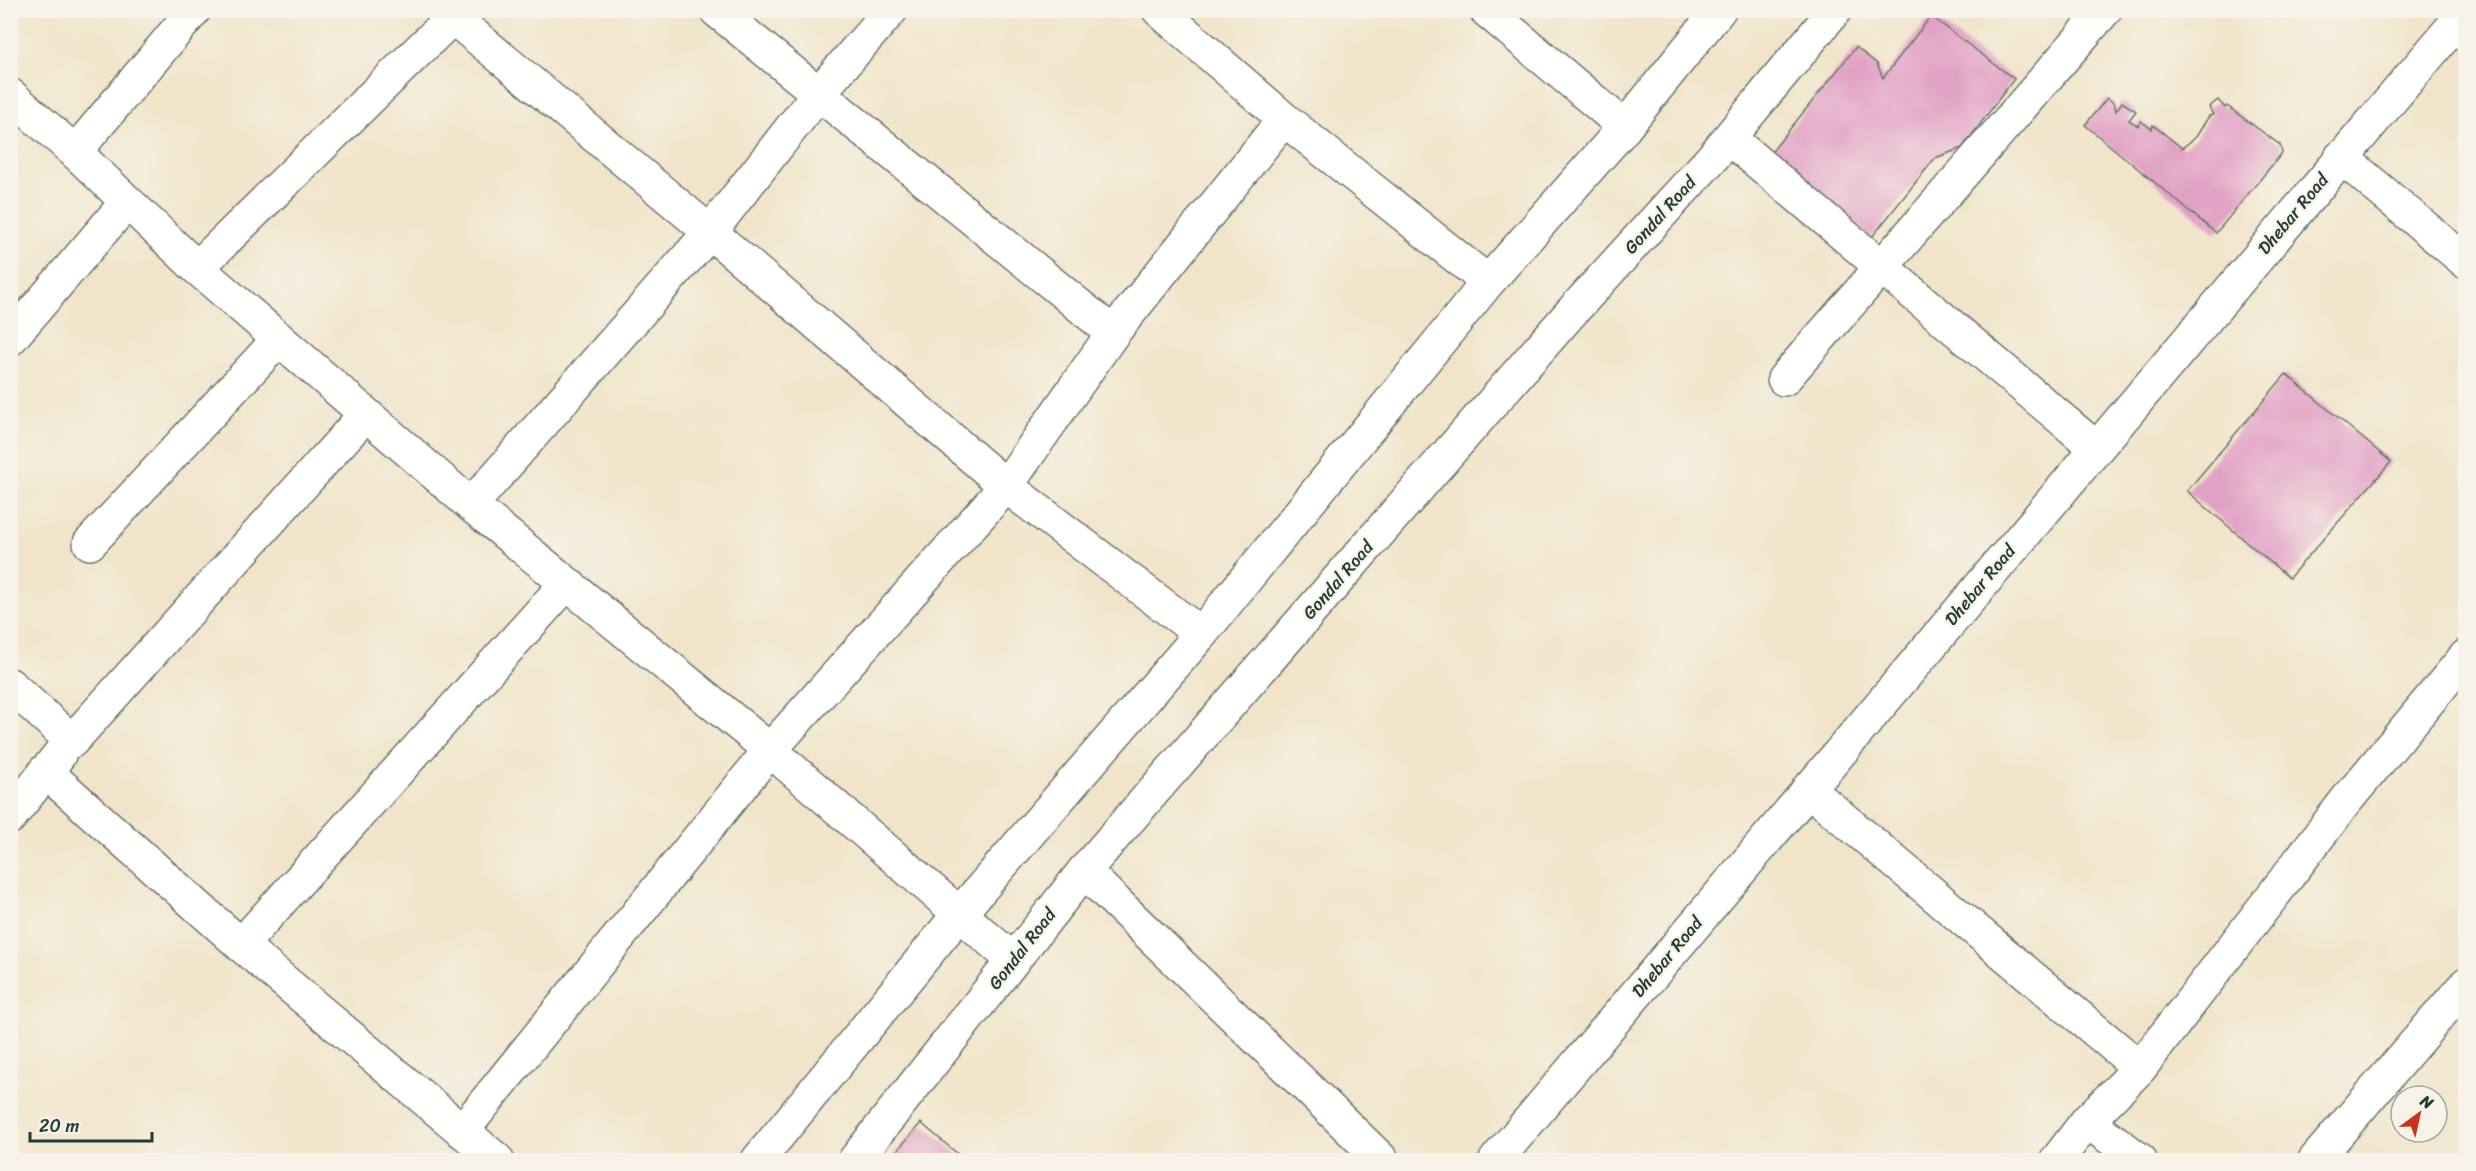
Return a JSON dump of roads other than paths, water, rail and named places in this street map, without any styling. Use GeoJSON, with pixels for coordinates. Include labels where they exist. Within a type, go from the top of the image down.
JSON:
{"type":"FeatureCollection","features":[{"type":"Feature","properties":{"kind":"street"},"geometry":{"type":"LineString","coordinates":[[75,152],[194,10]]}},
{"type":"Feature","properties":{"kind":"street"},"geometry":{"type":"LineString","coordinates":[[716,10],[1113,333]]}},
{"type":"Feature","properties":{"kind":"street"},"geometry":{"type":"LineString","coordinates":[[471,505],[710,232],[818,94],[891,10]]}},
{"type":"Feature","properties":{"kind":"street"},"geometry":{"type":"LineString","coordinates":[[1159,10],[1284,119],[1488,282]]}},
{"type":"Feature","properties":{"kind":"street"},"geometry":{"type":"LineString","coordinates":[[1486,10],[1625,127]]}},
{"type":"Feature","properties":{"kind":"street"},"geometry":{"type":"LineString","coordinates":[[758,1161],[960,913],[1201,633],[1488,282],[1625,127],[1719,10]]}},
{"type":"Feature","properties":{"kind":"street","name":"Gondal Road"},"geometry":{"type":"LineString","coordinates":[[855,1161],[1084,871],[1560,325],[1729,138],[1835,10]]}},
{"type":"Feature","properties":{"kind":"street"},"geometry":{"type":"LineString","coordinates":[[1785,379],[2105,10]]}},
{"type":"Feature","properties":{"kind":"street","name":"Dhebar Road"},"geometry":{"type":"LineString","coordinates":[[1496,1161],[2466,11]]}},
{"type":"Feature","properties":{"kind":"street"},"geometry":{"type":"LineString","coordinates":[[197,268],[452,13],[1006,486],[1201,633]]}},
{"type":"Feature","properties":{"kind":"street"},"geometry":{"type":"LineString","coordinates":[[10,95],[75,152],[197,268],[365,415],[566,584],[770,750],[1013,960]]}},
{"type":"Feature","properties":{"kind":"street"},"geometry":{"type":"LineString","coordinates":[[462,1131],[770,750],[1006,486],[1113,333],[1284,119]]}},
{"type":"Feature","properties":{"kind":"street"},"geometry":{"type":"LineString","coordinates":[[1729,138],[2096,448]]}},
{"type":"Feature","properties":{"kind":"street"},"geometry":{"type":"LineString","coordinates":[[2341,157],[2466,262]]}},
{"type":"Feature","properties":{"kind":"street"},"geometry":{"type":"LineString","coordinates":[[10,339],[127,202]]}},
{"type":"Feature","properties":{"kind":"street"},"geometry":{"type":"LineString","coordinates":[[90,543],[279,339]]}},
{"type":"Feature","properties":{"kind":"street"},"geometry":{"type":"LineString","coordinates":[[10,817],[45,771],[365,415]]}},
{"type":"Feature","properties":{"kind":"street"},"geometry":{"type":"LineString","coordinates":[[241,945],[566,584]]}},
{"type":"Feature","properties":{"kind":"street"},"geometry":{"type":"LineString","coordinates":[[2057,1161],[2086,1121],[2140,1068],[2345,802],[2465,659]]}},
{"type":"Feature","properties":{"kind":"street"},"geometry":{"type":"LineString","coordinates":[[10,685],[72,741]]}},
{"type":"Feature","properties":{"kind":"street"},"geometry":{"type":"LineString","coordinates":[[45,771],[241,945],[497,1161]]}},
{"type":"Feature","properties":{"kind":"street"},"geometry":{"type":"LineString","coordinates":[[1808,789],[2140,1068]]}},
{"type":"Feature","properties":{"kind":"street"},"geometry":{"type":"LineString","coordinates":[[1084,871],[1382,1161]]}},
{"type":"Feature","properties":{"kind":"street"},"geometry":{"type":"LineString","coordinates":[[2315,1161],[2466,984]]}},
{"type":"Feature","properties":{"kind":"street"},"geometry":{"type":"LineString","coordinates":[[2086,1121],[2140,1161]]}}]}
